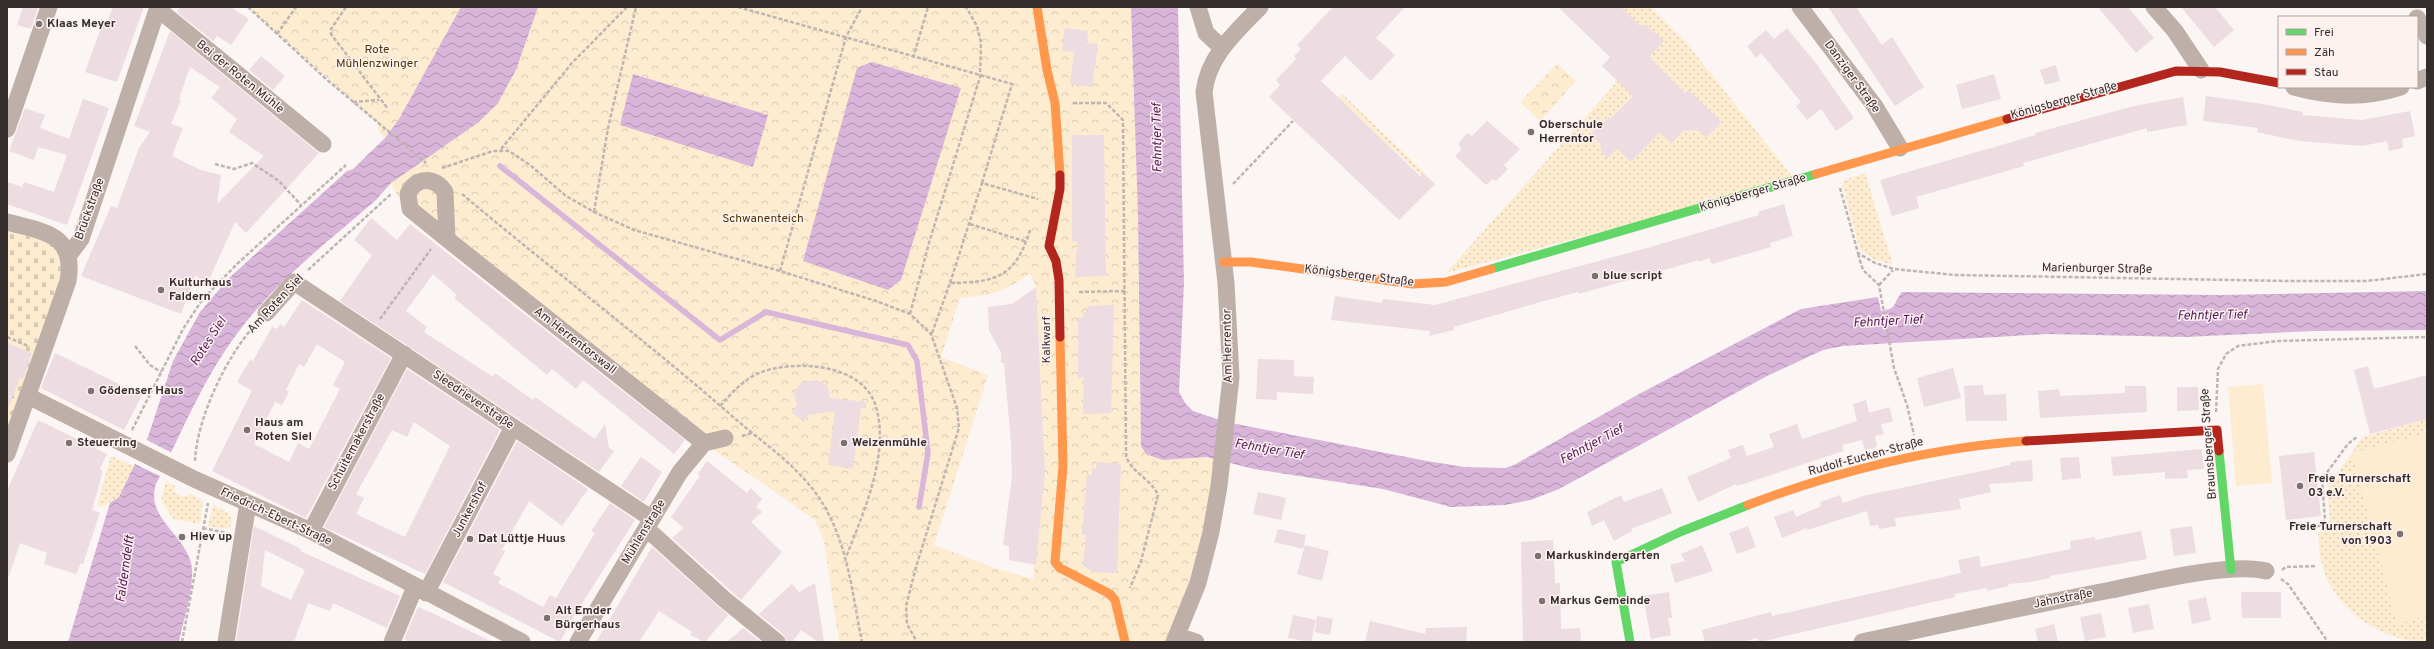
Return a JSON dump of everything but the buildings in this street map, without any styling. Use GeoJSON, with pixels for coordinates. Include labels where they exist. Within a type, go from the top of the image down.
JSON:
{"type":"FeatureCollection","features":[{"type":"Feature","properties":{"kind":"street"},"geometry":{"type":"LineString","coordinates":[[7,129],[48,7]]}},
{"type":"Feature","properties":{"kind":"street","name":"Kalkwarf"},"geometry":{"type":"LineString","coordinates":[[1037,7],[1047,70],[1055,103],[1060,189],[1049,238],[1049,250],[1057,267],[1059,292],[1063,466],[1055,562],[1060,568],[1110,594],[1115,600],[1125,642]]}},
{"type":"Feature","properties":{"kind":"street"},"geometry":{"type":"LineString","coordinates":[[1198,7],[1206,34],[1222,47]]}},
{"type":"Feature","properties":{"kind":"street","name":"Am Herrentor"},"geometry":{"type":"LineString","coordinates":[[1176,639],[1205,559],[1216,508],[1227,407],[1231,348],[1224,262],[1215,202],[1204,92],[1208,74],[1222,47],[1260,7]]}},
{"type":"Feature","properties":{"kind":"street","name":"Danziger Straße"},"geometry":{"type":"LineString","coordinates":[[1800,7],[1874,105],[1900,148]]}},
{"type":"Feature","properties":{"kind":"street"},"geometry":{"type":"LineString","coordinates":[[2154,7],[2175,32],[2201,70]]}},
{"type":"Feature","properties":{"kind":"street"},"geometry":{"type":"LineString","coordinates":[[2411,7],[2416,16]]}},
{"type":"Feature","properties":{"kind":"street","name":"Bei der Roten Mühle"},"geometry":{"type":"LineString","coordinates":[[158,8],[323,144]]}},
{"type":"Feature","properties":{"kind":"street","name":"Brückstraße"},"geometry":{"type":"LineString","coordinates":[[7,454],[68,281],[71,264],[69,255],[81,239],[158,8]]}},
{"type":"Feature","properties":{"kind":"street"},"geometry":{"type":"LineString","coordinates":[[2418,19],[2427,36]]}},
{"type":"Feature","properties":{"kind":"street","name":"Königsberger Straße"},"geometry":{"type":"LineString","coordinates":[[1224,262],[1251,262],[1413,284],[1446,282],[1837,168],[1900,148],[2138,80],[2171,72],[2201,70],[2278,83]]}},
{"type":"Feature","properties":{"kind":"street"},"geometry":{"type":"LineString","coordinates":[[2298,88],[2330,96],[2346,96],[2368,95],[2397,88]]}},
{"type":"Feature","properties":{"kind":"street"},"geometry":{"type":"LineString","coordinates":[[7,222],[54,236],[64,244],[69,255]]}},
{"type":"Feature","properties":{"kind":"street","name":"Am Herrentorswall"},"geometry":{"type":"LineString","coordinates":[[444,237],[704,444]]}},
{"type":"Feature","properties":{"kind":"street","name":"Am Roten Siel"},"geometry":{"type":"LineString","coordinates":[[266,313],[294,282]]}},
{"type":"Feature","properties":{"kind":"street","name":"Sleedrieverstraße"},"geometry":{"type":"LineString","coordinates":[[294,282],[513,426],[649,524],[724,599],[777,642]]}},
{"type":"Feature","properties":{"kind":"street","name":"Schuitemakerstraße"},"geometry":{"type":"LineString","coordinates":[[311,531],[404,354]]}},
{"type":"Feature","properties":{"kind":"street","name":"Friedrich-Ebert-Straße"},"geometry":{"type":"LineString","coordinates":[[28,396],[182,472],[311,531],[522,642]]}},
{"type":"Feature","properties":{"kind":"street","name":"Junkershof"},"geometry":{"type":"LineString","coordinates":[[392,642],[513,426]]}},
{"type":"Feature","properties":{"kind":"street","name":"Rudolf-Eucken-Straße"},"geometry":{"type":"LineString","coordinates":[[1630,642],[1616,562],[1680,532],[1780,493],[1920,454],[2016,442],[2217,430]]}},
{"type":"Feature","properties":{"kind":"street","name":"Braunsberger Straße"},"geometry":{"type":"LineString","coordinates":[[2217,430],[2231,570]]}},
{"type":"Feature","properties":{"kind":"street"},"geometry":{"type":"LineString","coordinates":[[704,444],[725,438]]}},
{"type":"Feature","properties":{"kind":"street","name":"Mühlenstraße"},"geometry":{"type":"LineString","coordinates":[[578,642],[680,472],[704,444]]}},
{"type":"Feature","properties":{"kind":"street"},"geometry":{"type":"LineString","coordinates":[[226,642],[248,503]]}},
{"type":"Feature","properties":{"kind":"street","name":"Jahnstraße"},"geometry":{"type":"LineString","coordinates":[[1862,642],[2015,608],[2150,582],[2231,570],[2271,573]]}},
{"type":"Feature","properties":{"kind":"street"},"geometry":{"type":"LineString","coordinates":[[1176,639],[1196,642]]}},
{"type":"Feature","properties":{"kind":"path"},"geometry":{"type":"LineString","coordinates":[[248,7],[353,102],[429,165]]}},
{"type":"Feature","properties":{"kind":"path"},"geometry":{"type":"LineString","coordinates":[[277,34],[296,7]]}},
{"type":"Feature","properties":{"kind":"path"},"geometry":{"type":"LineString","coordinates":[[346,7],[331,29],[331,34],[388,109]]}},
{"type":"Feature","properties":{"kind":"path"},"geometry":{"type":"LineString","coordinates":[[434,170],[501,149],[572,62],[626,7]]}},
{"type":"Feature","properties":{"kind":"path"},"geometry":{"type":"LineString","coordinates":[[594,212],[608,128],[636,7]]}},
{"type":"Feature","properties":{"kind":"path"},"geometry":{"type":"LineString","coordinates":[[738,7],[980,77],[1012,84],[970,224],[931,334]]}},
{"type":"Feature","properties":{"kind":"path"},"geometry":{"type":"LineString","coordinates":[[780,271],[846,37],[862,7]]}},
{"type":"Feature","properties":{"kind":"path"},"geometry":{"type":"LineString","coordinates":[[913,58],[928,7]]}},
{"type":"Feature","properties":{"kind":"path"},"geometry":{"type":"LineString","coordinates":[[910,314],[929,243],[980,77],[981,43],[977,26],[966,7]]}},
{"type":"Feature","properties":{"kind":"path"},"geometry":{"type":"LineString","coordinates":[[353,102],[380,100]]}},
{"type":"Feature","properties":{"kind":"path"},"geometry":{"type":"LineString","coordinates":[[1055,103],[1106,103],[1123,120],[1126,456],[1130,464],[1152,484],[1158,495],[1141,561],[1118,611]]}},
{"type":"Feature","properties":{"kind":"path"},"geometry":{"type":"LineString","coordinates":[[1215,202],[1293,121]]}},
{"type":"Feature","properties":{"kind":"path"},"geometry":{"type":"LineString","coordinates":[[501,149],[518,156],[566,196],[594,212],[634,230],[780,271],[910,314],[931,334],[956,408],[959,428],[916,567],[906,606],[907,624],[917,642]]}},
{"type":"Feature","properties":{"kind":"path"},"geometry":{"type":"LineString","coordinates":[[215,164],[234,169],[252,163],[279,181],[301,205]]}},
{"type":"Feature","properties":{"kind":"path"},"geometry":{"type":"LineString","coordinates":[[132,448],[160,372],[183,329],[202,300],[237,264],[346,165]]}},
{"type":"Feature","properties":{"kind":"path"},"geometry":{"type":"LineString","coordinates":[[1837,168],[1840,188],[1863,270],[1879,285],[1892,346],[1894,368],[1907,405],[1920,454]]}},
{"type":"Feature","properties":{"kind":"path"},"geometry":{"type":"LineString","coordinates":[[982,183],[1040,200],[1037,207]]}},
{"type":"Feature","properties":{"kind":"path"},"geometry":{"type":"LineString","coordinates":[[458,190],[720,406],[797,471],[814,490],[828,512],[846,557],[862,642]]}},
{"type":"Feature","properties":{"kind":"path","name":"Am Roten Siel"},"geometry":{"type":"LineString","coordinates":[[294,282],[394,191]]}},
{"type":"Feature","properties":{"kind":"path"},"geometry":{"type":"LineString","coordinates":[[970,224],[1049,250]]}},
{"type":"Feature","properties":{"kind":"path"},"geometry":{"type":"LineString","coordinates":[[950,283],[994,279],[1012,266],[1027,242],[1031,228]]}},
{"type":"Feature","properties":{"kind":"path"},"geometry":{"type":"LineString","coordinates":[[371,333],[444,237]]}},
{"type":"Feature","properties":{"kind":"path","name":"Marienburger Straße"},"geometry":{"type":"LineString","coordinates":[[1858,254],[1875,263],[1894,269],[1955,275],[2367,281],[2427,274]]}},
{"type":"Feature","properties":{"kind":"path"},"geometry":{"type":"LineString","coordinates":[[1879,285],[1894,269]]}},
{"type":"Feature","properties":{"kind":"path"},"geometry":{"type":"LineString","coordinates":[[1059,292],[1125,291]]}},
{"type":"Feature","properties":{"kind":"path","name":"Am Roten Siel"},"geometry":{"type":"LineString","coordinates":[[182,472],[196,461],[202,428],[216,388],[235,350],[266,313]]}},
{"type":"Feature","properties":{"kind":"path","name":"Braunsberger Straße"},"geometry":{"type":"LineString","coordinates":[[2217,430],[2218,369],[2226,354],[2238,346],[2277,341],[2427,337]]}},
{"type":"Feature","properties":{"kind":"path"},"geometry":{"type":"LineString","coordinates":[[135,346],[150,365],[160,372]]}},
{"type":"Feature","properties":{"kind":"path"},"geometry":{"type":"LineString","coordinates":[[720,406],[740,385],[754,376],[764,372],[793,367],[832,368],[849,376],[868,392],[874,401],[878,417],[877,457],[868,500],[846,557]]}},
{"type":"Feature","properties":{"kind":"path"},"geometry":{"type":"LineString","coordinates":[[2311,527],[2319,526],[2325,520],[2322,479],[2348,444],[2358,436]]}},
{"type":"Feature","properties":{"kind":"path"},"geometry":{"type":"LineString","coordinates":[[182,642],[208,505]]}},
{"type":"Feature","properties":{"kind":"path"},"geometry":{"type":"LineString","coordinates":[[204,528],[243,536]]}},
{"type":"Feature","properties":{"kind":"path"},"geometry":{"type":"LineString","coordinates":[[2271,573],[2286,567],[2317,566]]}},
{"type":"Feature","properties":{"kind":"path"},"geometry":{"type":"LineString","coordinates":[[2271,573],[2288,584],[2328,642]]}},
{"type":"Feature","properties":{"kind":"green space","name":"Rote Mühlenzwinger"},"geometry":{"type":"Polygon","coordinates":[[[248,7],[461,7],[399,119],[385,138],[379,132],[377,122],[248,7]]]}},
{"type":"Feature","properties":{"kind":"green space","name":"Schwanenteich"},"geometry":{"type":"Polygon","coordinates":[[[538,7],[1131,7],[1138,216],[1141,446],[1163,460],[1201,457],[1222,461],[1174,642],[839,642],[824,541],[815,520],[704,443],[410,209],[398,197],[391,183],[479,122],[498,103],[516,70],[538,7]],[[1030,273],[1013,285],[997,292],[980,296],[960,298],[941,357],[988,375],[934,545],[995,568],[1033,579],[1045,471],[1036,287],[1030,273]]]}},
{"type":"Feature","properties":{"kind":"green space"},"geometry":{"type":"Polygon","coordinates":[[[1621,7],[1650,7],[1685,41],[1795,180],[1446,273],[1624,74],[1639,89],[1610,119],[1608,117],[1591,134],[1608,158],[1617,149],[1631,162],[1649,144],[1636,132],[1647,128],[1680,135],[1683,131],[1690,131],[1694,126],[1707,138],[1722,122],[1688,90],[1685,93],[1649,57],[1664,41],[1645,24],[1635,34],[1621,7]]]}},
{"type":"Feature","properties":{"kind":"green space"},"geometry":{"type":"Polygon","coordinates":[[[1557,64],[1576,81],[1540,121],[1520,102],[1557,64]]]}},
{"type":"Feature","properties":{"kind":"green space"},"geometry":{"type":"Polygon","coordinates":[[[1342,94],[1424,172],[1421,175],[1338,98],[1342,94]]]}},
{"type":"Feature","properties":{"kind":"green space"},"geometry":{"type":"Polygon","coordinates":[[[1865,173],[1893,265],[1875,260],[1860,250],[1842,184],[1844,180],[1865,173]]]}},
{"type":"Feature","properties":{"kind":"green space"},"geometry":{"type":"Polygon","coordinates":[[[7,222],[69,255],[7,454],[7,222]]]}},
{"type":"Feature","properties":{"kind":"green space"},"geometry":{"type":"Polygon","coordinates":[[[2263,384],[2272,483],[2236,486],[2228,387],[2263,384]]]}},
{"type":"Feature","properties":{"kind":"green space"},"geometry":{"type":"Polygon","coordinates":[[[2427,419],[2427,642],[2411,641],[2380,631],[2366,623],[2342,602],[2332,588],[2323,569],[2318,532],[2326,530],[2330,525],[2327,482],[2335,477],[2363,437],[2427,419]]]}},
{"type":"Feature","properties":{"kind":"green space","name":"Freie Turnerschaft von 1903"},"geometry":{"type":"Polygon","coordinates":[[[2427,433],[2427,616],[2397,624],[2352,453],[2427,433]]]}},
{"type":"Feature","properties":{"kind":"green space"},"geometry":{"type":"Polygon","coordinates":[[[111,456],[134,466],[119,497],[102,507],[97,505],[111,456]]]}},
{"type":"Feature","properties":{"kind":"green space"},"geometry":{"type":"Polygon","coordinates":[[[166,482],[175,486],[174,492],[184,497],[191,494],[203,501],[200,524],[173,519],[161,500],[166,482]]]}},
{"type":"Feature","properties":{"kind":"green space"},"geometry":{"type":"Polygon","coordinates":[[[213,505],[230,514],[232,523],[228,529],[208,526],[213,505]]]}},
{"type":"Feature","properties":{"kind":"water"},"geometry":{"type":"Polygon","coordinates":[[[461,7],[538,7],[516,70],[498,103],[479,122],[391,183],[376,200],[308,258],[260,305],[232,340],[219,360],[196,400],[156,484],[154,496],[160,516],[181,543],[191,563],[192,581],[179,642],[68,642],[110,503],[119,497],[148,437],[173,361],[200,312],[229,278],[347,171],[353,169],[385,138],[399,119],[461,7]]]}},
{"type":"Feature","properties":{"kind":"water","name":"Fehntjer Tief"},"geometry":{"type":"Polygon","coordinates":[[[1131,7],[1178,7],[1184,283],[1179,392],[1185,403],[1193,411],[1226,422],[1427,461],[1464,467],[1505,468],[1514,465],[1639,394],[1801,309],[1878,297],[1881,311],[1887,310],[1893,307],[1902,292],[2222,295],[2427,291],[2427,330],[2314,331],[2185,337],[2047,334],[1843,346],[1823,350],[1767,376],[1559,489],[1531,500],[1505,505],[1451,507],[1383,489],[1254,469],[1206,457],[1163,460],[1146,454],[1141,446],[1138,216],[1131,7]]]}},
{"type":"Feature","properties":{"kind":"water","name":"Schwanenteich"},"geometry":{"type":"Polygon","coordinates":[[[872,62],[961,88],[901,280],[888,290],[803,261],[857,68],[872,62]]]}},
{"type":"Feature","properties":{"kind":"water"},"geometry":{"type":"Polygon","coordinates":[[[633,74],[768,115],[753,167],[620,125],[633,74]]]}},
{"type":"Feature","properties":{"kind":"pier"},"geometry":{"type":"Polygon","coordinates":[[[145,439],[174,454],[162,477],[133,463],[145,439]]]}},
{"type":"Feature","properties":{"kind":"waterway"},"geometry":{"type":"LineString","coordinates":[[500,166],[720,340],[766,312],[908,345],[917,361],[928,453],[919,507]]}},
{"type":"Feature","properties":{"kind":"traffic: fast"},"geometry":{"type":"LineString","coordinates":[[1491,269],[1816,174]]}},
{"type":"Feature","properties":{"kind":"traffic: fast"},"geometry":{"type":"LineString","coordinates":[[2219,451],[2231,570]]}},
{"type":"Feature","properties":{"kind":"traffic: fast"},"geometry":{"type":"LineString","coordinates":[[1630,642],[1616,562],[1680,532],[1748,505]]}},
{"type":"Feature","properties":{"kind":"traffic: slow"},"geometry":{"type":"LineString","coordinates":[[1037,7],[1047,70],[1055,103],[1060,175]]}},
{"type":"Feature","properties":{"kind":"traffic: slow"},"geometry":{"type":"LineString","coordinates":[[1816,174],[2007,119]]}},
{"type":"Feature","properties":{"kind":"traffic: slow"},"geometry":{"type":"LineString","coordinates":[[1224,262],[1251,262],[1413,284],[1446,282],[1491,269]]}},
{"type":"Feature","properties":{"kind":"traffic: slow"},"geometry":{"type":"LineString","coordinates":[[1060,337],[1063,466],[1055,562],[1060,568],[1110,594],[1115,600],[1125,642]]}},
{"type":"Feature","properties":{"kind":"traffic: slow"},"geometry":{"type":"LineString","coordinates":[[1748,505],[1815,482],[1885,463],[1956,449],[2026,441]]}},
{"type":"Feature","properties":{"kind":"traffic: jam"},"geometry":{"type":"LineString","coordinates":[[2007,119],[2176,71],[2220,72],[2278,83]]}},
{"type":"Feature","properties":{"kind":"traffic: jam"},"geometry":{"type":"LineString","coordinates":[[1060,175],[1060,189],[1049,246],[1056,261],[1059,280],[1060,337]]}},
{"type":"Feature","properties":{"kind":"traffic: jam"},"geometry":{"type":"LineString","coordinates":[[2026,441],[2217,430],[2219,451]]}},
{"type":"Feature","properties":{"kind":"place","name":"Klaas Meyer"},"geometry":{"type":"Point","coordinates":[39,24]}},
{"type":"Feature","properties":{"kind":"place","name":"Oberschule Herrentor"},"geometry":{"type":"Point","coordinates":[1531,132]}},
{"type":"Feature","properties":{"kind":"place","name":"blue script"},"geometry":{"type":"Point","coordinates":[1595,276]}},
{"type":"Feature","properties":{"kind":"place","name":"Kulturhaus Faldern"},"geometry":{"type":"Point","coordinates":[161,290]}},
{"type":"Feature","properties":{"kind":"place","name":"Gödenser Haus"},"geometry":{"type":"Point","coordinates":[91,391]}},
{"type":"Feature","properties":{"kind":"place","name":"Haus am Roten Siel"},"geometry":{"type":"Point","coordinates":[247,430]}},
{"type":"Feature","properties":{"kind":"place","name":"Steuerring"},"geometry":{"type":"Point","coordinates":[69,443]}},
{"type":"Feature","properties":{"kind":"place","name":"Weizenmühle"},"geometry":{"type":"Point","coordinates":[844,443]}},
{"type":"Feature","properties":{"kind":"place","name":"Freie Turnerschaft 03 e.V."},"geometry":{"type":"Point","coordinates":[2300,486]}},
{"type":"Feature","properties":{"kind":"place","name":"Freie Turnerschaft von 1903"},"geometry":{"type":"Point","coordinates":[2400,534]}},
{"type":"Feature","properties":{"kind":"place","name":"Hiev up"},"geometry":{"type":"Point","coordinates":[182,537]}},
{"type":"Feature","properties":{"kind":"place","name":"Dat Lüttje Huus"},"geometry":{"type":"Point","coordinates":[470,539]}},
{"type":"Feature","properties":{"kind":"place","name":"Markuskindergarten"},"geometry":{"type":"Point","coordinates":[1538,556]}},
{"type":"Feature","properties":{"kind":"place","name":"Markus Gemeinde"},"geometry":{"type":"Point","coordinates":[1542,601]}},
{"type":"Feature","properties":{"kind":"place","name":"Alt Emder Bürgerhaus"},"geometry":{"type":"Point","coordinates":[547,618]}},
{"type":"Feature","properties":{"kind":"water label","name":"Rotes Siel"},"geometry":{"type":"Point","coordinates":[209,342]}},
{"type":"Feature","properties":{"kind":"water label","name":"Falderndelft"},"geometry":{"type":"Point","coordinates":[126,569]}}]}
